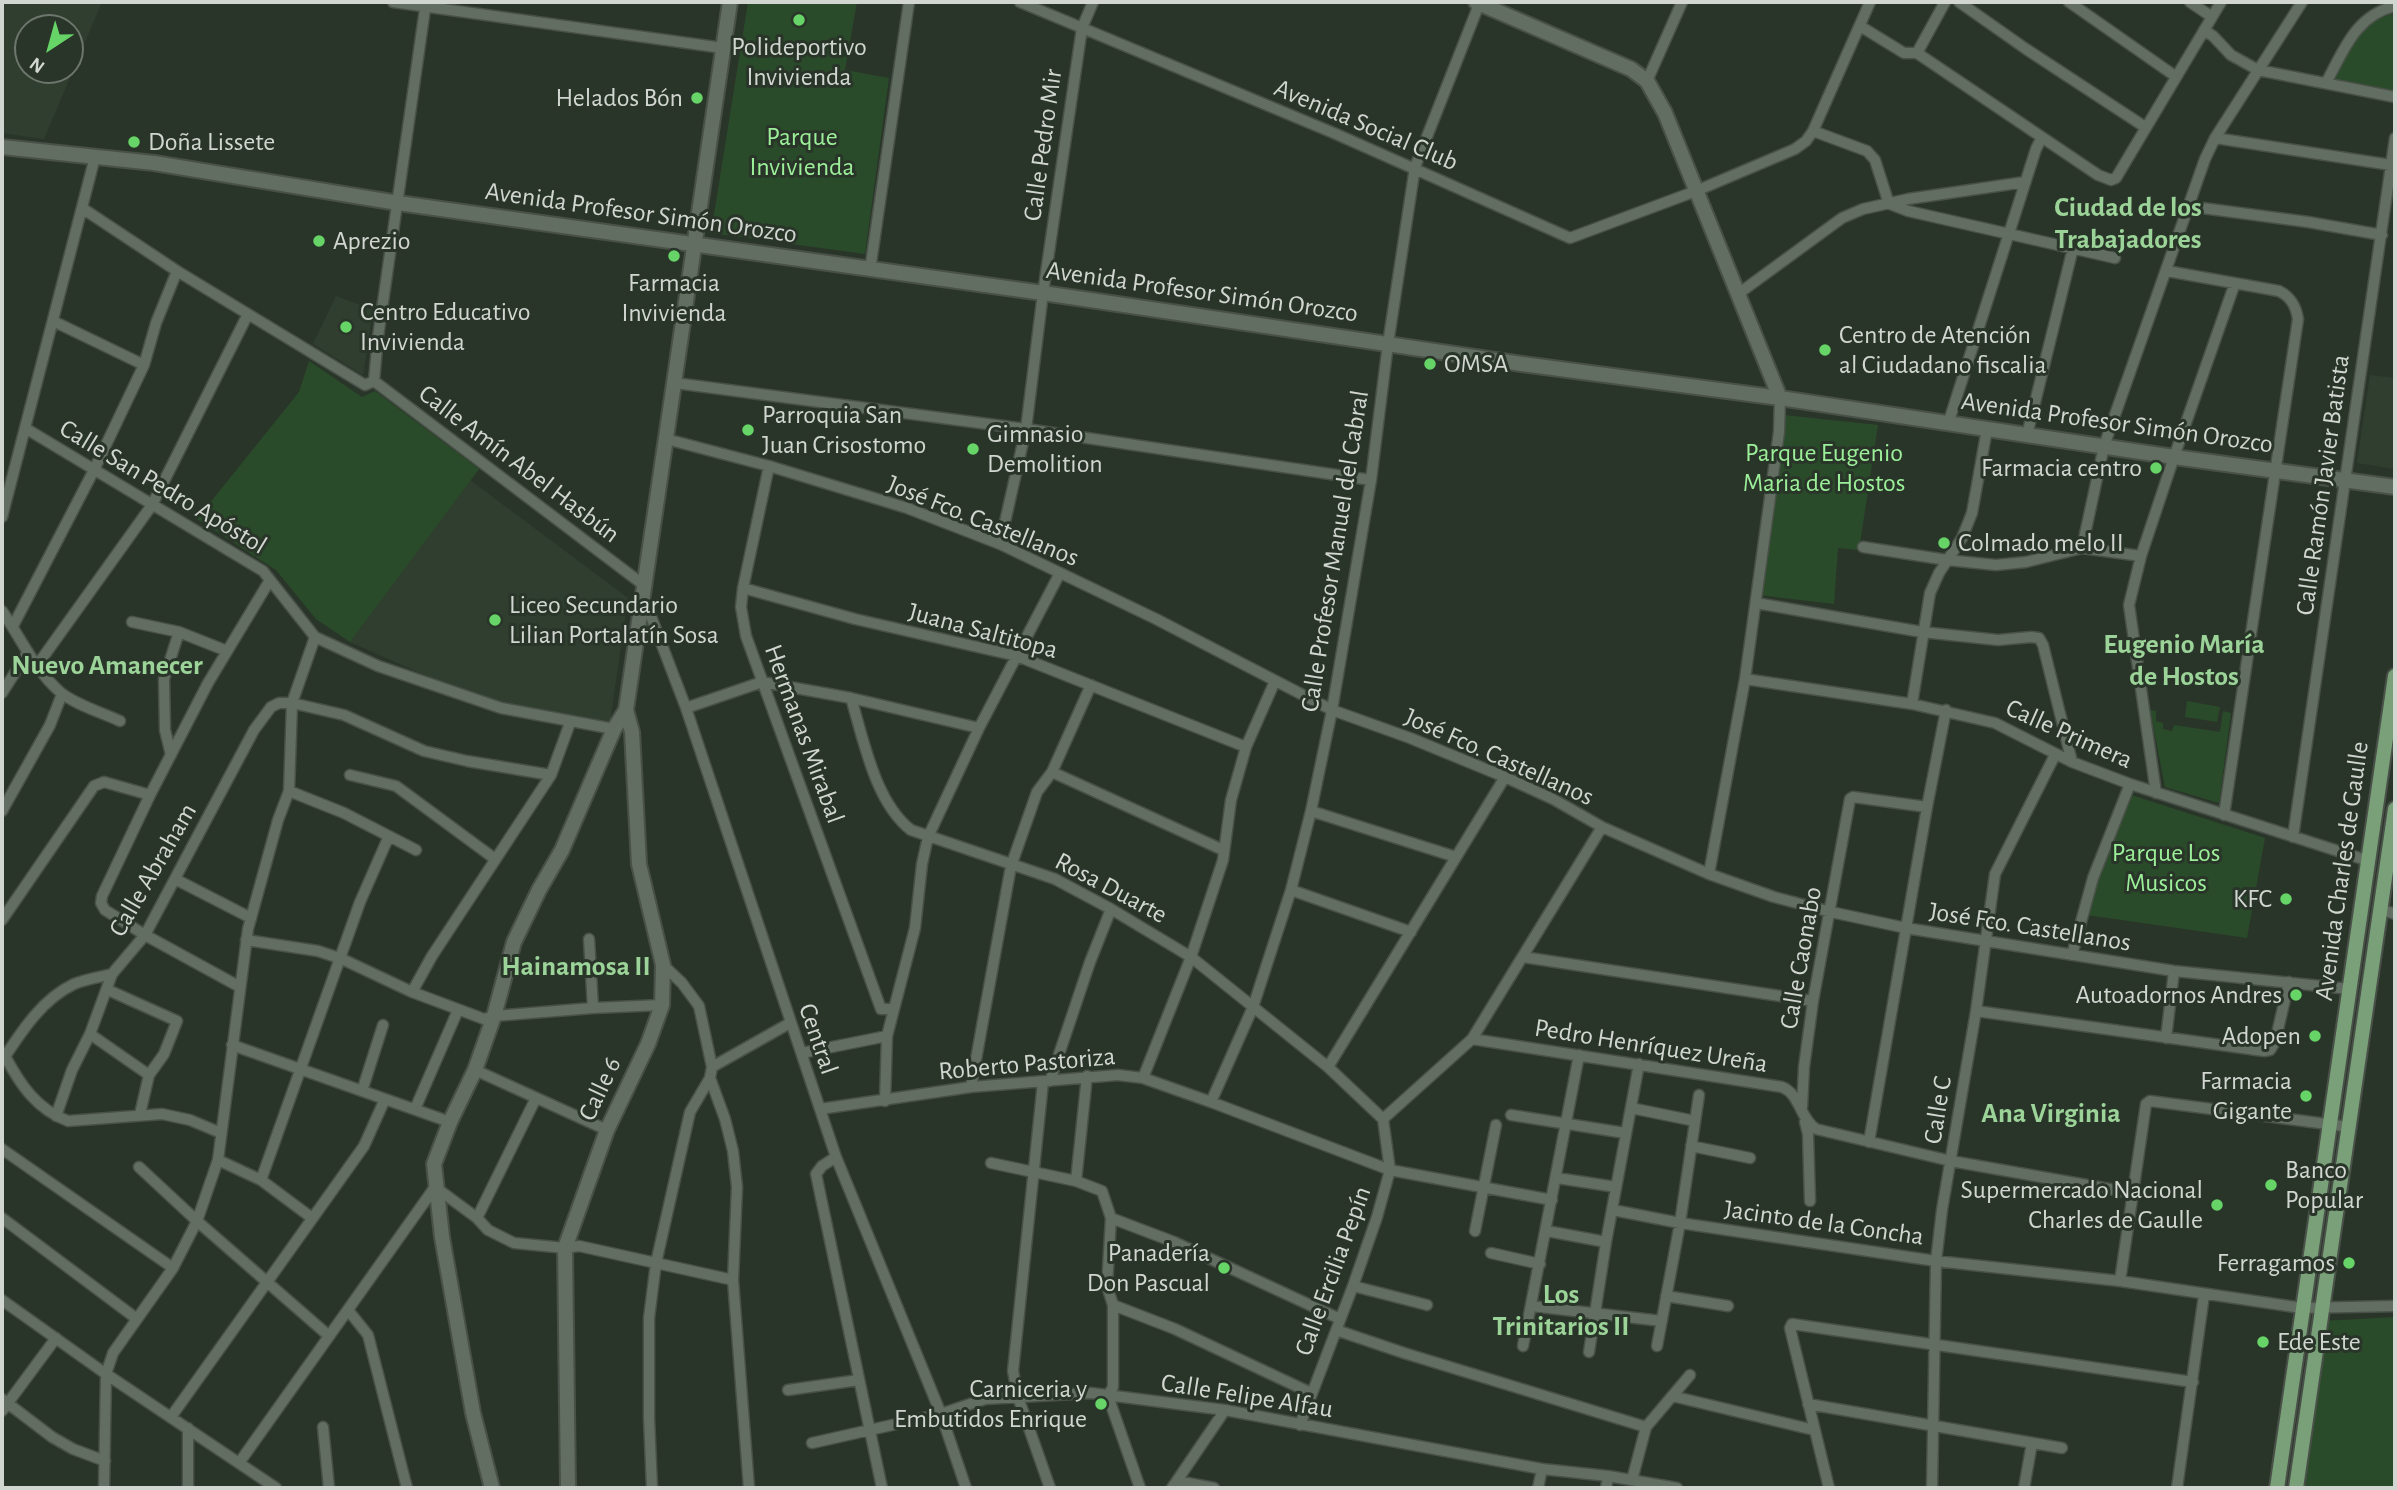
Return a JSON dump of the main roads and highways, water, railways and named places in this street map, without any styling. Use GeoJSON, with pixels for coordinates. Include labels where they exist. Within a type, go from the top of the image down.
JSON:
{"type":"FeatureCollection","features":[{"type":"Feature","properties":{"kind":"main road","name":"Avenida Charles de Gaulle"},"geometry":{"type":"LineString","coordinates":[[2277,1488],[2395,676]]}},
{"type":"Feature","properties":{"kind":"main road","name":"Avenida Charles de Gaulle"},"geometry":{"type":"LineString","coordinates":[[2296,1488],[2395,818]]}},
{"type":"Feature","properties":{"kind":"place","name":"Polideportivo Invivienda"},"geometry":{"type":"Point","coordinates":[799,20]}},
{"type":"Feature","properties":{"kind":"place","name":"Helados Bón"},"geometry":{"type":"Point","coordinates":[697,98]}},
{"type":"Feature","properties":{"kind":"place","name":"Doña Lissete"},"geometry":{"type":"Point","coordinates":[134,142]}},
{"type":"Feature","properties":{"kind":"place","name":"Aprezio"},"geometry":{"type":"Point","coordinates":[319,241]}},
{"type":"Feature","properties":{"kind":"place","name":"Farmacia Invivienda"},"geometry":{"type":"Point","coordinates":[674,256]}},
{"type":"Feature","properties":{"kind":"place","name":"Centro Educativo Invivienda"},"geometry":{"type":"Point","coordinates":[346,327]}},
{"type":"Feature","properties":{"kind":"place","name":"Centro de Atención al Ciudadano fiscalia"},"geometry":{"type":"Point","coordinates":[1825,350]}},
{"type":"Feature","properties":{"kind":"place","name":"OMSA"},"geometry":{"type":"Point","coordinates":[1430,364]}},
{"type":"Feature","properties":{"kind":"place","name":"Parroquia San Juan Crisostomo"},"geometry":{"type":"Point","coordinates":[748,430]}},
{"type":"Feature","properties":{"kind":"place","name":"Gimnasio Demolition"},"geometry":{"type":"Point","coordinates":[973,449]}},
{"type":"Feature","properties":{"kind":"place","name":"Farmacia centro"},"geometry":{"type":"Point","coordinates":[2156,468]}},
{"type":"Feature","properties":{"kind":"place","name":"Colmado melo II"},"geometry":{"type":"Point","coordinates":[1944,543]}},
{"type":"Feature","properties":{"kind":"place","name":"Liceo Secundario Lilian Portalatín Sosa"},"geometry":{"type":"Point","coordinates":[495,620]}},
{"type":"Feature","properties":{"kind":"place","name":"KFC"},"geometry":{"type":"Point","coordinates":[2286,899]}},
{"type":"Feature","properties":{"kind":"place","name":"Autoadornos Andres"},"geometry":{"type":"Point","coordinates":[2296,995]}},
{"type":"Feature","properties":{"kind":"place","name":"Adopen"},"geometry":{"type":"Point","coordinates":[2315,1036]}},
{"type":"Feature","properties":{"kind":"place","name":"Farmacia Gigante"},"geometry":{"type":"Point","coordinates":[2306,1096]}},
{"type":"Feature","properties":{"kind":"place","name":"Banco Popular"},"geometry":{"type":"Point","coordinates":[2271,1185]}},
{"type":"Feature","properties":{"kind":"place","name":"Supermercado Nacional Charles de Gaulle"},"geometry":{"type":"Point","coordinates":[2217,1205]}},
{"type":"Feature","properties":{"kind":"place","name":"Ferragamos"},"geometry":{"type":"Point","coordinates":[2349,1263]}},
{"type":"Feature","properties":{"kind":"place","name":"Panadería Don Pascual"},"geometry":{"type":"Point","coordinates":[1224,1268]}},
{"type":"Feature","properties":{"kind":"place","name":"Ede Este"},"geometry":{"type":"Point","coordinates":[2263,1342]}},
{"type":"Feature","properties":{"kind":"place","name":"Carniceria y Embutidos Enrique"},"geometry":{"type":"Point","coordinates":[1101,1404]}},
{"type":"Feature","properties":{"kind":"district","name":"Ciudad de los Trabajadores"},"geometry":{"type":"Point","coordinates":[2128,224]}},
{"type":"Feature","properties":{"kind":"district","name":"Eugenio María de Hostos"},"geometry":{"type":"Point","coordinates":[2184,661]}},
{"type":"Feature","properties":{"kind":"district","name":"Nuevo Amanecer"},"geometry":{"type":"Point","coordinates":[107,666]}},
{"type":"Feature","properties":{"kind":"district","name":"Hainamosa II"},"geometry":{"type":"Point","coordinates":[576,967]}},
{"type":"Feature","properties":{"kind":"district","name":"Ana Virginia"},"geometry":{"type":"Point","coordinates":[2051,1114]}},
{"type":"Feature","properties":{"kind":"district","name":"Los Trinitarios II"},"geometry":{"type":"Point","coordinates":[1561,1311]}},
{"type":"Feature","properties":{"kind":"park label","name":"Parque Invivienda"},"geometry":{"type":"Point","coordinates":[802,152]}},
{"type":"Feature","properties":{"kind":"park label","name":"Parque Eugenio Maria de Hostos"},"geometry":{"type":"Point","coordinates":[1824,468]}},
{"type":"Feature","properties":{"kind":"park label","name":"Parque Los Musicos"},"geometry":{"type":"Point","coordinates":[2166,868]}}]}
